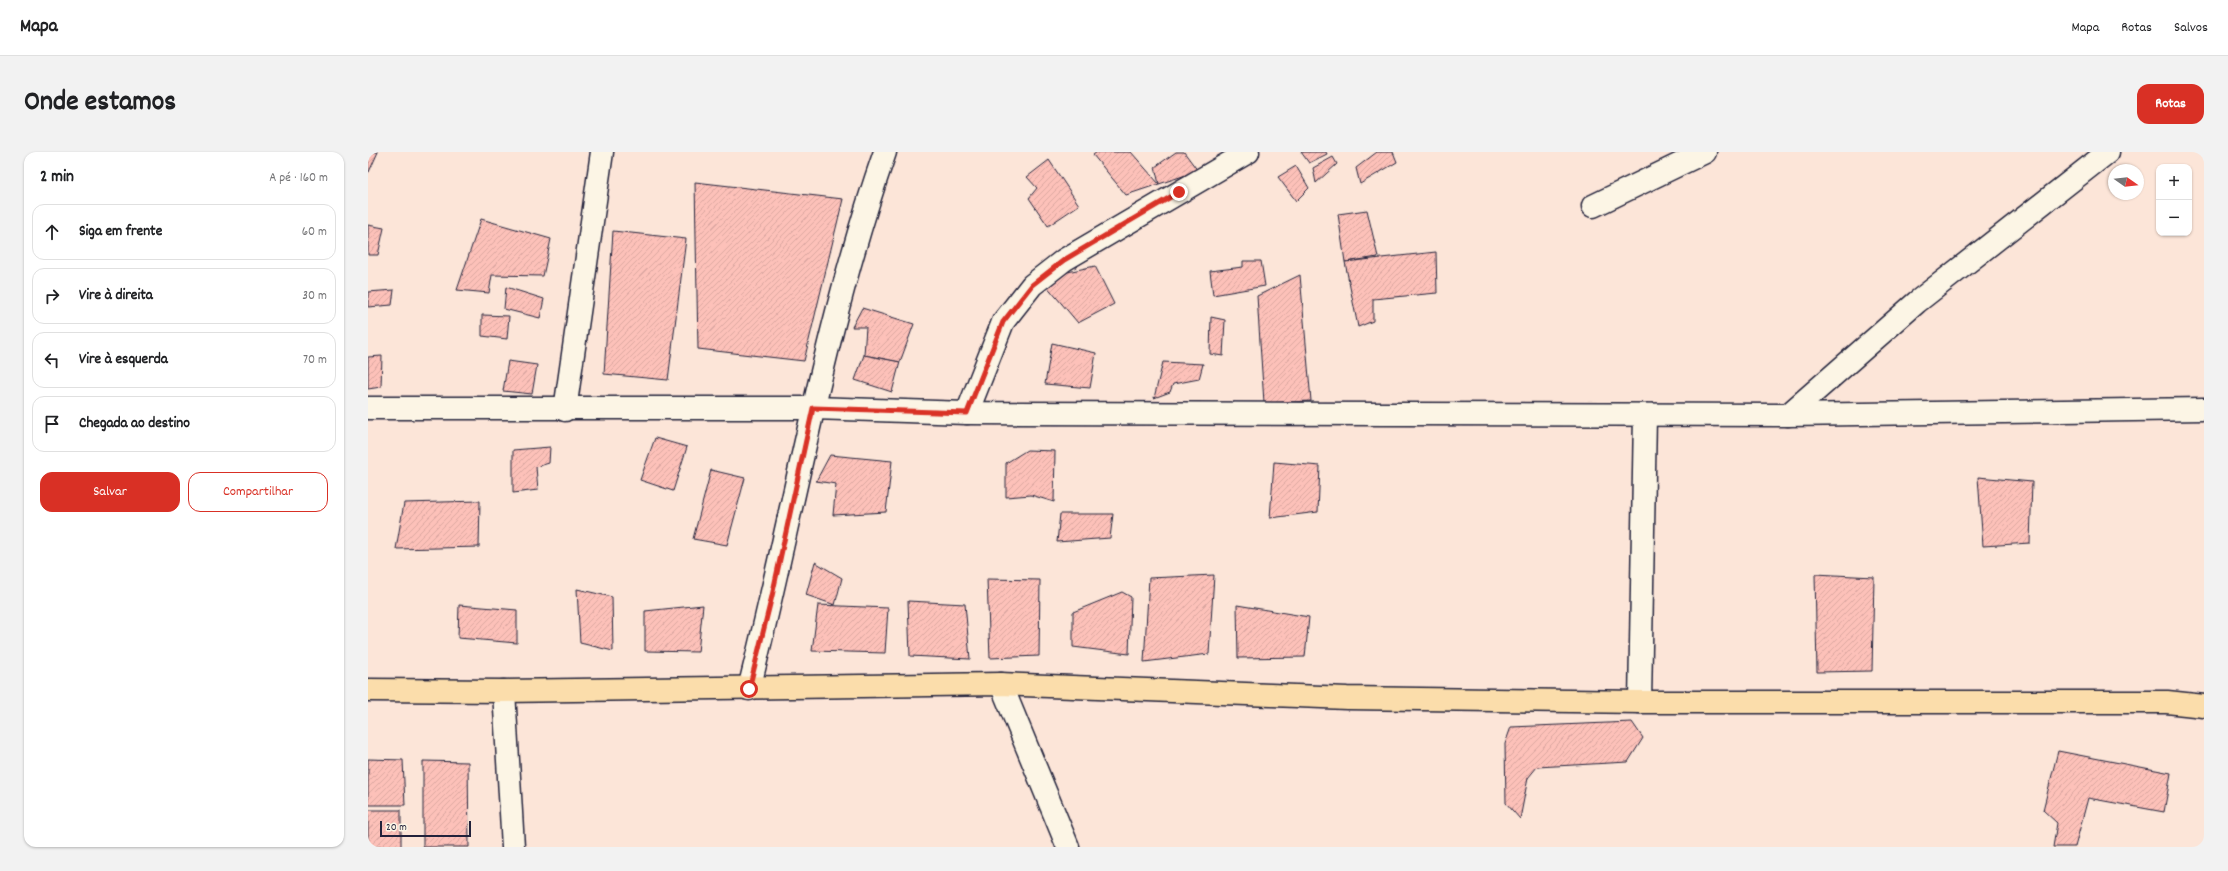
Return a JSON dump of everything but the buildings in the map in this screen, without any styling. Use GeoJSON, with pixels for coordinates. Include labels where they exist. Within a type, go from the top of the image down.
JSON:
{"type":"FeatureCollection","features":[{"type":"Feature","properties":{"kind":"main road"},"geometry":{"type":"LineString","coordinates":[[368,690],[504,691],[749,689],[1001,684],[1347,698],[1640,702],[2166,702],[2204,706]]}},
{"type":"Feature","properties":{"kind":"street"},"geometry":{"type":"LineString","coordinates":[[566,410],[602,152]]}},
{"type":"Feature","properties":{"kind":"street"},"geometry":{"type":"LineString","coordinates":[[749,689],[772,596],[813,408],[866,207],[885,152]]}},
{"type":"Feature","properties":{"kind":"street"},"geometry":{"type":"LineString","coordinates":[[967,413],[1003,322],[1032,285],[1064,260],[1248,152]]}},
{"type":"Feature","properties":{"kind":"street"},"geometry":{"type":"LineString","coordinates":[[1593,206],[1705,152]]}},
{"type":"Feature","properties":{"kind":"street"},"geometry":{"type":"LineString","coordinates":[[1788,415],[1917,302],[2108,152]]}},
{"type":"Feature","properties":{"kind":"street"},"geometry":{"type":"LineString","coordinates":[[368,408],[566,410],[813,408],[967,413],[1788,415],[2204,409]]}},
{"type":"Feature","properties":{"kind":"street"},"geometry":{"type":"LineString","coordinates":[[1640,702],[1645,414]]}},
{"type":"Feature","properties":{"kind":"street"},"geometry":{"type":"LineString","coordinates":[[1001,684],[1068,847]]}},
{"type":"Feature","properties":{"kind":"street"},"geometry":{"type":"LineString","coordinates":[[504,691],[513,847]]}},
{"type":"Feature","properties":{"kind":"route"},"geometry":{"type":"LineString","coordinates":[[749,689],[772,596],[813,408],[967,413],[1003,322],[1032,285],[1064,260],[1179,192]]}}]}
